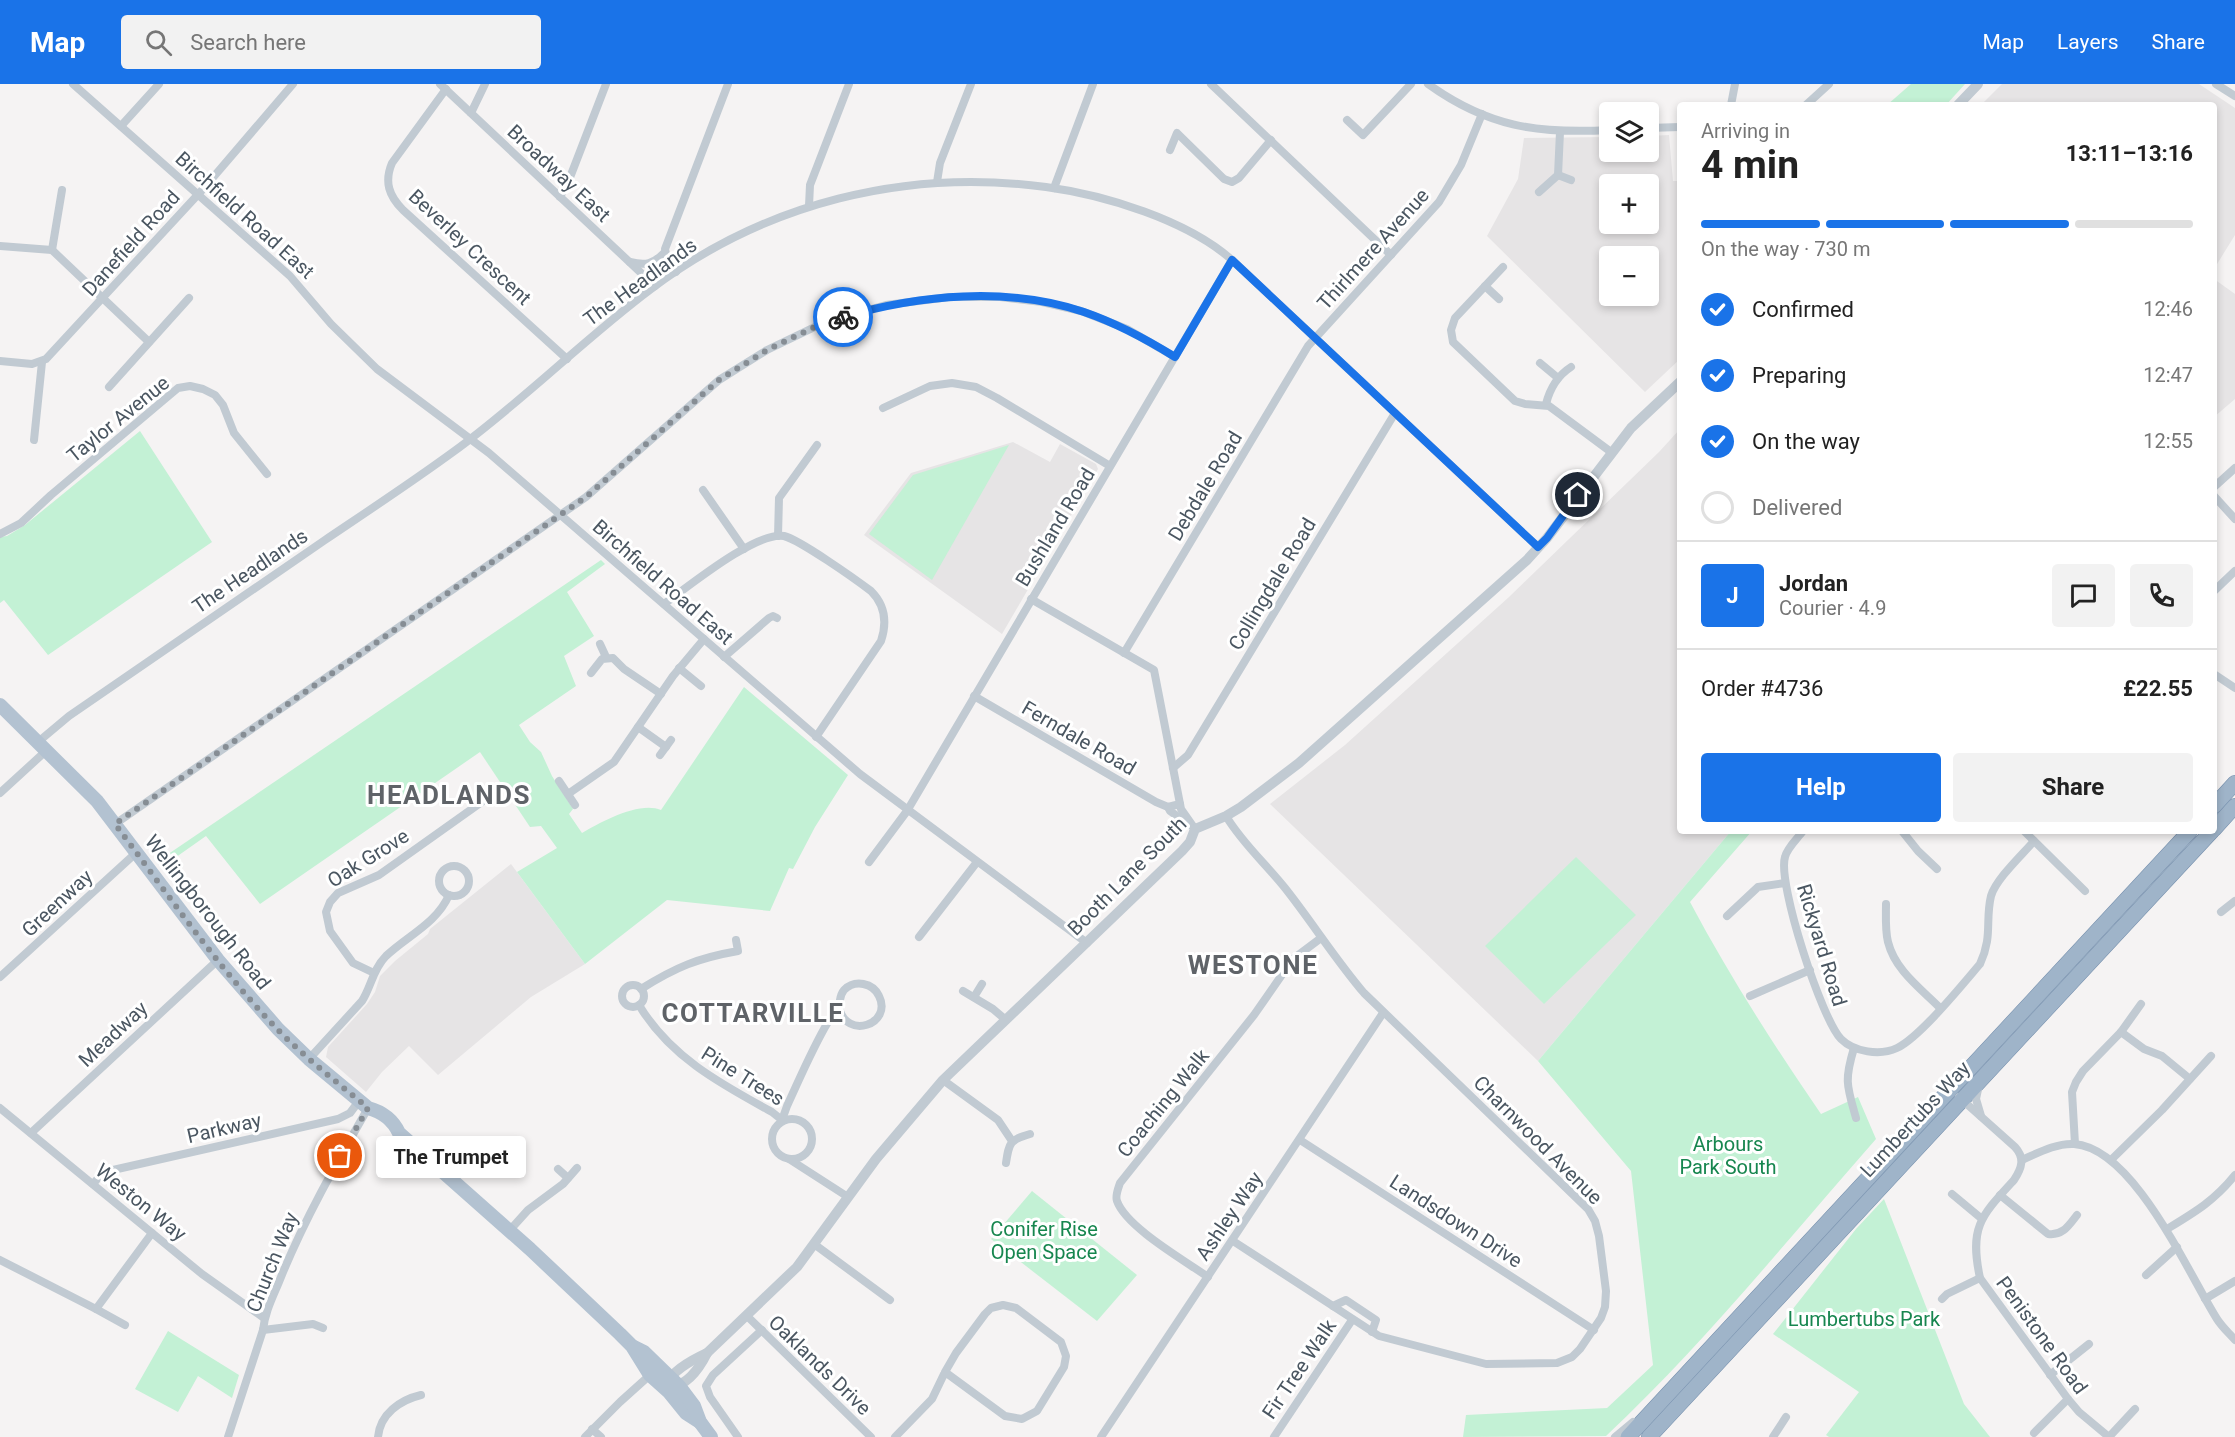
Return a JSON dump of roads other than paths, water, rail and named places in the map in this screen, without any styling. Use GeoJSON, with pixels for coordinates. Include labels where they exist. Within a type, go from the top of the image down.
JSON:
{"type":"FeatureCollection","features":[{"type":"Feature","properties":{"kind":"highway"},"geometry":{"type":"LineString","coordinates":[[2217,803],[2235,783]]}},
{"type":"Feature","properties":{"kind":"highway","name":"Lumbertubs Way"},"geometry":{"type":"LineString","coordinates":[[2217,826],[2235,806]]}},
{"type":"Feature","properties":{"kind":"highway","name":"Lumbertubs Way"},"geometry":{"type":"LineString","coordinates":[[1628,1437],[2187,834]]}},
{"type":"Feature","properties":{"kind":"highway","name":"Lumbertubs Way"},"geometry":{"type":"LineString","coordinates":[[1649,1437],[2209,834]]}},
{"type":"Feature","properties":{"kind":"main road","name":"Wellingborough Road"},"geometry":{"type":"LineString","coordinates":[[0,705],[91,795],[218,960],[278,1029],[309,1059],[364,1105],[372,1118],[390,1132],[399,1133],[510,1231],[632,1346],[650,1375],[671,1383]]}},
{"type":"Feature","properties":{"kind":"main road","name":"Wellingborough Road"},"geometry":{"type":"LineString","coordinates":[[632,1346],[644,1352],[671,1383],[686,1413],[700,1422],[711,1437]]}},
{"type":"Feature","properties":{"kind":"street","name":"Birchfield Road East"},"geometry":{"type":"LineString","coordinates":[[73,84],[290,276],[331,324],[377,369],[471,438],[816,737],[907,811],[1087,943]]}},
{"type":"Feature","properties":{"kind":"street"},"geometry":{"type":"LineString","coordinates":[[121,126],[159,84]]}},
{"type":"Feature","properties":{"kind":"street","name":"Danefield Road"},"geometry":{"type":"LineString","coordinates":[[42,362],[197,194],[293,84]]}},
{"type":"Feature","properties":{"kind":"street"},"geometry":{"type":"LineString","coordinates":[[471,113],[485,84]]}},
{"type":"Feature","properties":{"kind":"street"},"geometry":{"type":"LineString","coordinates":[[560,197],[569,180],[606,84]]}},
{"type":"Feature","properties":{"kind":"street"},"geometry":{"type":"LineString","coordinates":[[630,262],[646,265],[664,253],[728,84]]}},
{"type":"Feature","properties":{"kind":"street"},"geometry":{"type":"LineString","coordinates":[[810,206],[810,185],[849,84]]}},
{"type":"Feature","properties":{"kind":"street"},"geometry":{"type":"LineString","coordinates":[[937,182],[940,163],[971,84]]}},
{"type":"Feature","properties":{"kind":"street"},"geometry":{"type":"LineString","coordinates":[[1054,188],[1093,84]]}},
{"type":"Feature","properties":{"kind":"street"},"geometry":{"type":"LineString","coordinates":[[1211,84],[1392,255]]}},
{"type":"Feature","properties":{"kind":"street"},"geometry":{"type":"LineString","coordinates":[[1347,120],[1363,135],[1412,84]]}},
{"type":"Feature","properties":{"kind":"street"},"geometry":{"type":"LineString","coordinates":[[1428,84],[1451,99],[1482,114],[1514,125],[1560,132],[1599,130]]}},
{"type":"Feature","properties":{"kind":"street"},"geometry":{"type":"LineString","coordinates":[[1732,102],[1735,84]]}},
{"type":"Feature","properties":{"kind":"street"},"geometry":{"type":"LineString","coordinates":[[1809,102],[1829,84]]}},
{"type":"Feature","properties":{"kind":"street"},"geometry":{"type":"LineString","coordinates":[[1961,102],[1978,84]]}},
{"type":"Feature","properties":{"kind":"street"},"geometry":{"type":"LineString","coordinates":[[2216,84],[2235,96]]}},
{"type":"Feature","properties":{"kind":"street","name":"Broadway East"},"geometry":{"type":"LineString","coordinates":[[443,87],[655,286]]}},
{"type":"Feature","properties":{"kind":"street","name":"Beverley Crescent"},"geometry":{"type":"LineString","coordinates":[[443,87],[392,164],[388,173],[392,196],[403,210],[567,358]]}},
{"type":"Feature","properties":{"kind":"street","name":"Thirlmere Avenue"},"geometry":{"type":"LineString","coordinates":[[1314,337],[1392,255],[1447,191],[1464,158],[1482,114]]}},
{"type":"Feature","properties":{"kind":"street"},"geometry":{"type":"LineString","coordinates":[[1659,128],[1677,127]]}},
{"type":"Feature","properties":{"kind":"street"},"geometry":{"type":"LineString","coordinates":[[1539,192],[1558,175],[1560,132]]}},
{"type":"Feature","properties":{"kind":"street"},"geometry":{"type":"LineString","coordinates":[[1170,150],[1177,133],[1224,179],[1232,182],[1239,178],[1270,140]]}},
{"type":"Feature","properties":{"kind":"street"},"geometry":{"type":"LineString","coordinates":[[1558,175],[1571,180]]}},
{"type":"Feature","properties":{"kind":"street","name":"The Headlands"},"geometry":{"type":"LineString","coordinates":[[0,793],[69,716],[471,438],[655,286],[744,231],[810,206],[866,191],[937,182],[996,182],[1054,188],[1099,197],[1140,209],[1206,242],[1232,260],[1538,547]]}},
{"type":"Feature","properties":{"kind":"street"},"geometry":{"type":"LineString","coordinates":[[52,250],[62,190]]}},
{"type":"Feature","properties":{"kind":"street"},"geometry":{"type":"LineString","coordinates":[[0,246],[52,250],[149,342]]}},
{"type":"Feature","properties":{"kind":"street"},"geometry":{"type":"LineString","coordinates":[[664,253],[676,272]]}},
{"type":"Feature","properties":{"kind":"street","name":"Bushland Road"},"geometry":{"type":"LineString","coordinates":[[869,862],[907,811],[1232,260]]}},
{"type":"Feature","properties":{"kind":"street"},"geometry":{"type":"LineString","coordinates":[[1503,267],[1452,324],[1453,342],[1515,401],[1525,404],[1546,404],[1611,452]]}},
{"type":"Feature","properties":{"kind":"street"},"geometry":{"type":"LineString","coordinates":[[1485,286],[1499,299]]}},
{"type":"Feature","properties":{"kind":"street"},"geometry":{"type":"LineString","coordinates":[[115,824],[562,515],[729,374],[767,350],[825,322],[886,305],[950,297],[1000,297],[1042,302],[1081,311],[1127,329],[1175,357]]}},
{"type":"Feature","properties":{"kind":"street"},"geometry":{"type":"LineString","coordinates":[[109,387],[189,298]]}},
{"type":"Feature","properties":{"kind":"street","name":"Debdale Road"},"geometry":{"type":"LineString","coordinates":[[1124,653],[1314,337]]}},
{"type":"Feature","properties":{"kind":"street"},"geometry":{"type":"LineString","coordinates":[[0,361],[32,364],[42,362],[34,440]]}},
{"type":"Feature","properties":{"kind":"street"},"geometry":{"type":"LineString","coordinates":[[1540,363],[1558,378]]}},
{"type":"Feature","properties":{"kind":"street"},"geometry":{"type":"LineString","coordinates":[[1546,404],[1550,390],[1558,378],[1571,367]]}},
{"type":"Feature","properties":{"kind":"street"},"geometry":{"type":"LineString","coordinates":[[885,393],[887,406],[930,386],[952,383],[976,387],[1110,466]]}},
{"type":"Feature","properties":{"kind":"street","name":"Booth Lane South"},"geometry":{"type":"LineString","coordinates":[[671,1383],[693,1359],[707,1353],[790,1275],[902,1127],[943,1080],[1182,851],[1190,842],[1195,829],[1226,816],[1259,794],[1332,735],[1520,567],[1547,538],[1611,452],[1654,405],[1677,385]]}},
{"type":"Feature","properties":{"kind":"street","name":"Taylor Avenue"},"geometry":{"type":"LineString","coordinates":[[0,534],[21,524],[51,495],[172,393],[184,386],[203,389],[219,400],[234,433],[267,474]]}},
{"type":"Feature","properties":{"kind":"street","name":"Collingdale Road"},"geometry":{"type":"LineString","coordinates":[[1173,768],[1188,755],[1395,413]]}},
{"type":"Feature","properties":{"kind":"street"},"geometry":{"type":"LineString","coordinates":[[778,536],[779,498],[817,445]]}},
{"type":"Feature","properties":{"kind":"street"},"geometry":{"type":"LineString","coordinates":[[2217,484],[2235,468]]}},
{"type":"Feature","properties":{"kind":"street"},"geometry":{"type":"LineString","coordinates":[[703,490],[744,549]]}},
{"type":"Feature","properties":{"kind":"street"},"geometry":{"type":"LineString","coordinates":[[2217,499],[2235,519]]}},
{"type":"Feature","properties":{"kind":"street"},"geometry":{"type":"LineString","coordinates":[[664,604],[744,549],[763,539],[778,536],[798,542],[866,588],[878,600],[884,615],[885,629],[881,641],[816,737]]}},
{"type":"Feature","properties":{"kind":"street"},"geometry":{"type":"LineString","coordinates":[[2217,588],[2235,571]]}},
{"type":"Feature","properties":{"kind":"street"},"geometry":{"type":"LineString","coordinates":[[1031,599],[1154,670],[1180,804],[1183,813],[1195,829]]}},
{"type":"Feature","properties":{"kind":"street"},"geometry":{"type":"LineString","coordinates":[[724,657],[769,618],[773,616],[777,618]]}},
{"type":"Feature","properties":{"kind":"street"},"geometry":{"type":"LineString","coordinates":[[568,794],[614,762],[680,668],[704,639]]}},
{"type":"Feature","properties":{"kind":"street"},"geometry":{"type":"LineString","coordinates":[[600,644],[606,657],[616,660],[624,669],[661,694]]}},
{"type":"Feature","properties":{"kind":"street"},"geometry":{"type":"LineString","coordinates":[[591,673],[606,657]]}},
{"type":"Feature","properties":{"kind":"street"},"geometry":{"type":"LineString","coordinates":[[680,668],[701,686]]}},
{"type":"Feature","properties":{"kind":"street"},"geometry":{"type":"LineString","coordinates":[[2217,676],[2235,688]]}},
{"type":"Feature","properties":{"kind":"street","name":"Ferndale Road"},"geometry":{"type":"LineString","coordinates":[[974,696],[1155,802],[1168,807],[1170,811],[1195,829]]}},
{"type":"Feature","properties":{"kind":"street"},"geometry":{"type":"LineString","coordinates":[[638,727],[669,743],[660,755]]}},
{"type":"Feature","properties":{"kind":"street"},"geometry":{"type":"LineString","coordinates":[[559,782],[575,805]]}},
{"type":"Feature","properties":{"kind":"street","name":"Oak Grove"},"geometry":{"type":"LineString","coordinates":[[374,973],[353,963],[330,931],[326,912],[330,902],[338,893],[379,875],[500,789]]}},
{"type":"Feature","properties":{"kind":"street"},"geometry":{"type":"LineString","coordinates":[[1168,807],[1180,804]]}},
{"type":"Feature","properties":{"kind":"street","name":"Charnwood Avenue"},"geometry":{"type":"LineString","coordinates":[[1226,816],[1284,887],[1352,978],[1383,1013],[1592,1215],[1599,1236],[1606,1300],[1604,1313],[1576,1354],[1562,1361],[1498,1365],[1378,1336],[1233,1241]]}},
{"type":"Feature","properties":{"kind":"street","name":"Rickyard Road"},"geometry":{"type":"LineString","coordinates":[[1801,834],[1785,856],[1785,884],[1825,1014],[1832,1029],[1854,1048]]}},
{"type":"Feature","properties":{"kind":"street"},"geometry":{"type":"LineString","coordinates":[[1904,834],[1918,852],[1937,869]]}},
{"type":"Feature","properties":{"kind":"street"},"geometry":{"type":"LineString","coordinates":[[2027,834],[2085,891]]}},
{"type":"Feature","properties":{"kind":"street"},"geometry":{"type":"LineString","coordinates":[[1856,1118],[1847,1088],[1847,1072],[1854,1048],[1873,1052],[1895,1049],[1913,1038],[1980,964],[1987,949],[1992,893],[2034,841]]}},
{"type":"Feature","properties":{"kind":"street","name":"Greenway"},"geometry":{"type":"LineString","coordinates":[[0,977],[137,852]]}},
{"type":"Feature","properties":{"kind":"street"},"geometry":{"type":"LineString","coordinates":[[919,937],[977,862]]}},
{"type":"Feature","properties":{"kind":"street"},"geometry":{"type":"LineString","coordinates":[[1727,916],[1758,887],[1785,884]]}},
{"type":"Feature","properties":{"kind":"street"},"geometry":{"type":"LineString","coordinates":[[309,1059],[362,1001],[374,973],[385,957],[439,913],[449,895]]}},
{"type":"Feature","properties":{"kind":"street"},"geometry":{"type":"LineString","coordinates":[[2221,912],[2235,901]]}},
{"type":"Feature","properties":{"kind":"street"},"geometry":{"type":"LineString","coordinates":[[1886,904],[1887,940],[1893,958],[1940,1008]]}},
{"type":"Feature","properties":{"kind":"street","name":"Coaching Walk"},"geometry":{"type":"LineString","coordinates":[[1208,1276],[1124,1216],[1116,1198],[1120,1183],[1254,1016],[1293,959],[1321,938]]}},
{"type":"Feature","properties":{"kind":"street","name":"Pine Trees"},"geometry":{"type":"LineString","coordinates":[[736,940],[738,951],[692,962],[672,970],[641,989],[630,985],[625,988],[622,995],[627,1005],[634,1007],[639,1005],[677,1052],[705,1074],[782,1120]]}},
{"type":"Feature","properties":{"kind":"street","name":"Meadway"},"geometry":{"type":"LineString","coordinates":[[30,1133],[218,960]]}},
{"type":"Feature","properties":{"kind":"street"},"geometry":{"type":"LineString","coordinates":[[1750,996],[1810,970]]}},
{"type":"Feature","properties":{"kind":"street"},"geometry":{"type":"LineString","coordinates":[[839,1007],[843,1018],[850,1024],[863,1026],[877,1018],[881,1001],[878,992],[873,987],[858,983],[843,991],[839,1007],[828,1021],[782,1120],[774,1127],[771,1142],[777,1153],[848,1197]]}},
{"type":"Feature","properties":{"kind":"street"},"geometry":{"type":"LineString","coordinates":[[974,997],[982,984]]}},
{"type":"Feature","properties":{"kind":"street"},"geometry":{"type":"LineString","coordinates":[[639,1005],[644,997],[641,989]]}},
{"type":"Feature","properties":{"kind":"street"},"geometry":{"type":"LineString","coordinates":[[963,990],[1006,1020]]}},
{"type":"Feature","properties":{"kind":"street"},"geometry":{"type":"LineString","coordinates":[[2075,1144],[2072,1092],[2076,1082],[2083,1071],[2121,1032],[2141,1004]]}},
{"type":"Feature","properties":{"kind":"street","name":"Ashley Way"},"geometry":{"type":"LineString","coordinates":[[1101,1437],[1383,1013]]}},
{"type":"Feature","properties":{"kind":"street"},"geometry":{"type":"LineString","coordinates":[[2121,1032],[2144,1049],[2162,1056],[2190,1079]]}},
{"type":"Feature","properties":{"kind":"street"},"geometry":{"type":"LineString","coordinates":[[2110,1160],[2162,1110],[2211,1056]]}},
{"type":"Feature","properties":{"kind":"street"},"geometry":{"type":"LineString","coordinates":[[1981,1079],[1976,1100],[1981,1118]]}},
{"type":"Feature","properties":{"kind":"street"},"geometry":{"type":"LineString","coordinates":[[943,1080],[998,1120],[1012,1141]]}},
{"type":"Feature","properties":{"kind":"street"},"geometry":{"type":"LineString","coordinates":[[1956,1083],[1961,1100],[2015,1147],[2022,1160],[2055,1146],[2075,1144],[2100,1152],[2110,1160],[2154,1209],[2219,1322],[2235,1340]]}},
{"type":"Feature","properties":{"kind":"street","name":"Church Way"},"geometry":{"type":"LineString","coordinates":[[228,1437],[263,1330],[264,1318],[301,1229],[364,1105]]}},
{"type":"Feature","properties":{"kind":"street","name":"Parkway"},"geometry":{"type":"LineString","coordinates":[[93,1184],[99,1177],[113,1170],[338,1119],[364,1105]]}},
{"type":"Feature","properties":{"kind":"street","name":"Weston Way"},"geometry":{"type":"LineString","coordinates":[[0,1108],[202,1274],[264,1318]]}},
{"type":"Feature","properties":{"kind":"street"},"geometry":{"type":"LineString","coordinates":[[1944,1118],[1964,1113],[1974,1114],[1981,1118]]}},
{"type":"Feature","properties":{"kind":"street"},"geometry":{"type":"LineString","coordinates":[[782,1120],[795,1118],[807,1125],[811,1131],[809,1150],[799,1158],[789,1159]]}},
{"type":"Feature","properties":{"kind":"street"},"geometry":{"type":"LineString","coordinates":[[1006,1162],[1008,1147],[1012,1141],[1030,1134]]}},
{"type":"Feature","properties":{"kind":"street","name":"Landsdown Drive"},"geometry":{"type":"LineString","coordinates":[[1300,1140],[1594,1330]]}},
{"type":"Feature","properties":{"kind":"street","name":"Penistone Road"},"geometry":{"type":"LineString","coordinates":[[2022,1160],[2018,1173],[1982,1219],[1975,1254],[1980,1278],[2068,1399],[2079,1412],[2109,1437]]}},
{"type":"Feature","properties":{"kind":"street"},"geometry":{"type":"LineString","coordinates":[[510,1231],[528,1210],[577,1168]]}},
{"type":"Feature","properties":{"kind":"street"},"geometry":{"type":"LineString","coordinates":[[558,1169],[568,1178]]}},
{"type":"Feature","properties":{"kind":"street"},"geometry":{"type":"LineString","coordinates":[[2167,1229],[2199,1210],[2233,1179]]}},
{"type":"Feature","properties":{"kind":"street"},"geometry":{"type":"LineString","coordinates":[[1952,1194],[1982,1219]]}},
{"type":"Feature","properties":{"kind":"street"},"geometry":{"type":"LineString","coordinates":[[2000,1195],[2048,1234],[2057,1235],[2064,1231],[2077,1215]]}},
{"type":"Feature","properties":{"kind":"street"},"geometry":{"type":"LineString","coordinates":[[96,1309],[152,1233]]}},
{"type":"Feature","properties":{"kind":"street"},"geometry":{"type":"LineString","coordinates":[[814,1244],[890,1300]]}},
{"type":"Feature","properties":{"kind":"street"},"geometry":{"type":"LineString","coordinates":[[2146,1275],[2177,1247]]}},
{"type":"Feature","properties":{"kind":"street"},"geometry":{"type":"LineString","coordinates":[[0,1260],[125,1325]]}},
{"type":"Feature","properties":{"kind":"street"},"geometry":{"type":"LineString","coordinates":[[1942,1299],[1947,1294],[1980,1278]]}},
{"type":"Feature","properties":{"kind":"street"},"geometry":{"type":"LineString","coordinates":[[2205,1299],[2235,1281]]}},
{"type":"Feature","properties":{"kind":"street","name":"Charnwood Avenue"},"geometry":{"type":"LineString","coordinates":[[1333,1306],[1346,1300],[1376,1320],[1372,1332]]}},
{"type":"Feature","properties":{"kind":"street"},"geometry":{"type":"LineString","coordinates":[[895,1437],[932,1399],[945,1372],[956,1353],[992,1308],[1003,1305],[1016,1308],[1061,1342],[1066,1356],[1064,1367],[1037,1411],[1022,1419],[1005,1416],[945,1372]]}},
{"type":"Feature","properties":{"kind":"street","name":"Oaklands Drive"},"geometry":{"type":"LineString","coordinates":[[747,1316],[871,1437]]}},
{"type":"Feature","properties":{"kind":"street","name":"Fir Tree Walk"},"geometry":{"type":"LineString","coordinates":[[1274,1437],[1352,1320]]}},
{"type":"Feature","properties":{"kind":"street"},"geometry":{"type":"LineString","coordinates":[[263,1330],[312,1324],[323,1328]]}},
{"type":"Feature","properties":{"kind":"street"},"geometry":{"type":"LineString","coordinates":[[738,1437],[710,1397],[706,1386],[713,1375],[762,1330]]}},
{"type":"Feature","properties":{"kind":"street"},"geometry":{"type":"LineString","coordinates":[[2050,1375],[2089,1344]]}},
{"type":"Feature","properties":{"kind":"street"},"geometry":{"type":"LineString","coordinates":[[585,1437],[650,1375]]}},
{"type":"Feature","properties":{"kind":"street"},"geometry":{"type":"LineString","coordinates":[[378,1437],[379,1428],[385,1417],[395,1407],[409,1398],[421,1395]]}},
{"type":"Feature","properties":{"kind":"street"},"geometry":{"type":"LineString","coordinates":[[2034,1433],[2068,1399]]}},
{"type":"Feature","properties":{"kind":"street"},"geometry":{"type":"LineString","coordinates":[[1615,1437],[1658,1403]]}},
{"type":"Feature","properties":{"kind":"street"},"geometry":{"type":"LineString","coordinates":[[2109,1437],[2135,1408]]}},
{"type":"Feature","properties":{"kind":"street"},"geometry":{"type":"LineString","coordinates":[[1773,1437],[1785,1417]]}},
{"type":"Feature","properties":{"kind":"street"},"geometry":{"type":"LineString","coordinates":[[592,1429],[601,1437]]}},
{"type":"Feature","properties":{"kind":"place","name":"The Trumpet"},"geometry":{"type":"Point","coordinates":[340,1156]}},
{"type":"Feature","properties":{"kind":"district","name":"HEADLANDS"},"geometry":{"type":"Point","coordinates":[449,795]}},
{"type":"Feature","properties":{"kind":"district","name":"WESTONE"},"geometry":{"type":"Point","coordinates":[1253,965]}},
{"type":"Feature","properties":{"kind":"district","name":"COTTARVILLE"},"geometry":{"type":"Point","coordinates":[753,1013]}},
{"type":"Feature","properties":{"kind":"park label","name":"Arbours Park South"},"geometry":{"type":"Point","coordinates":[1728,1156]}},
{"type":"Feature","properties":{"kind":"park label","name":"Conifer Rise Open Space"},"geometry":{"type":"Point","coordinates":[1044,1240]}},
{"type":"Feature","properties":{"kind":"park label","name":"Lumbertubs Park"},"geometry":{"type":"Point","coordinates":[1864,1319]}}]}
